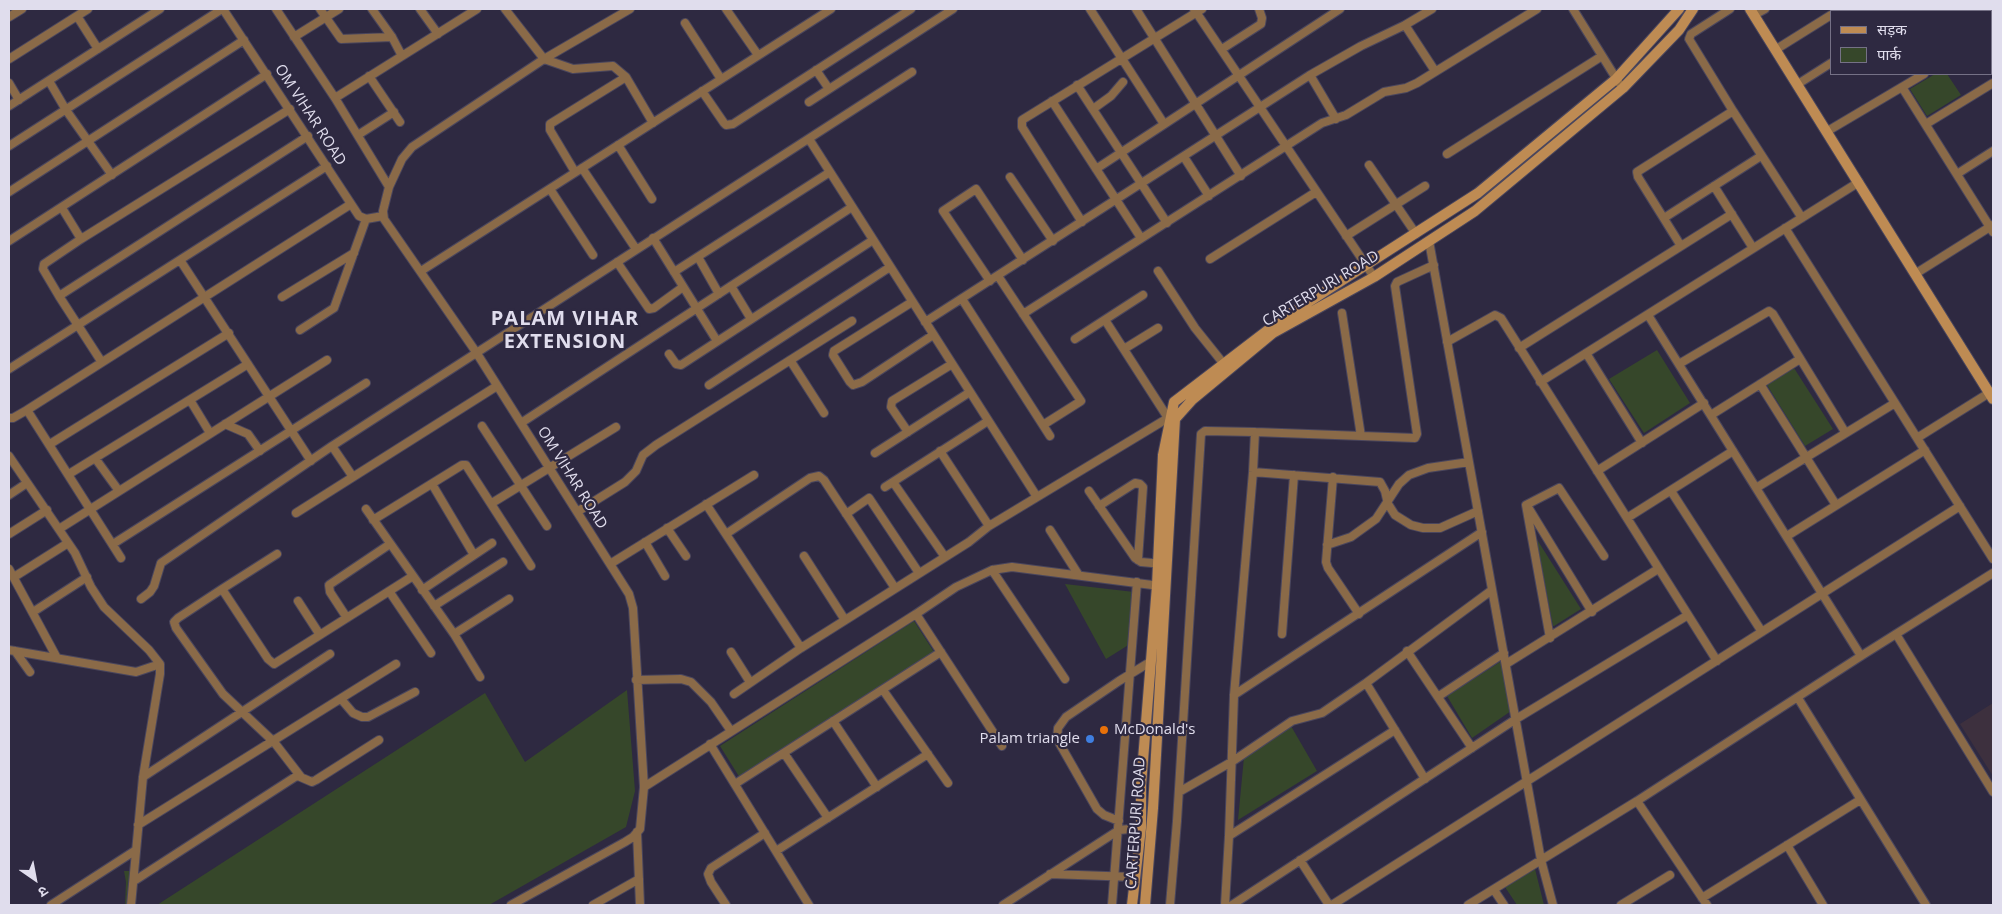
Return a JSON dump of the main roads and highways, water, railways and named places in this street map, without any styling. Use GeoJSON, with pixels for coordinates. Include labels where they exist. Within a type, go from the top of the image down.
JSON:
{"type":"FeatureCollection","features":[{"type":"Feature","properties":{"kind":"main road","name":"CARTERPURI ROAD"},"geometry":{"type":"LineString","coordinates":[[1146,905],[1161,587],[1157,564],[1163,455],[1171,418],[1285,317],[1366,267],[1478,193],[1616,79],[1679,9]]}},
{"type":"Feature","properties":{"kind":"main road","name":"CARTERPURI ROAD"},"geometry":{"type":"LineString","coordinates":[[1228,366],[1273,333],[1374,277],[1475,211],[1623,88],[1680,28],[1693,9]]}},
{"type":"Feature","properties":{"kind":"main road"},"geometry":{"type":"LineString","coordinates":[[1752,12],[1991,396]]}},
{"type":"Feature","properties":{"kind":"main road"},"geometry":{"type":"LineString","coordinates":[[1669,21],[1680,28]]}},
{"type":"Feature","properties":{"kind":"main road","name":"CARTERPURI ROAD"},"geometry":{"type":"LineString","coordinates":[[1132,905],[1140,828],[1141,785],[1150,662],[1161,587],[1168,565],[1171,418]]}},
{"type":"Feature","properties":{"kind":"place","name":"McDonald's"},"geometry":{"type":"Point","coordinates":[1104,730]}},
{"type":"Feature","properties":{"kind":"place","name":"Palam triangle"},"geometry":{"type":"Point","coordinates":[1090,739]}},
{"type":"Feature","properties":{"kind":"district","name":"PALAM VIHAR EXTENSION"},"geometry":{"type":"Point","coordinates":[565,330]}}]}
